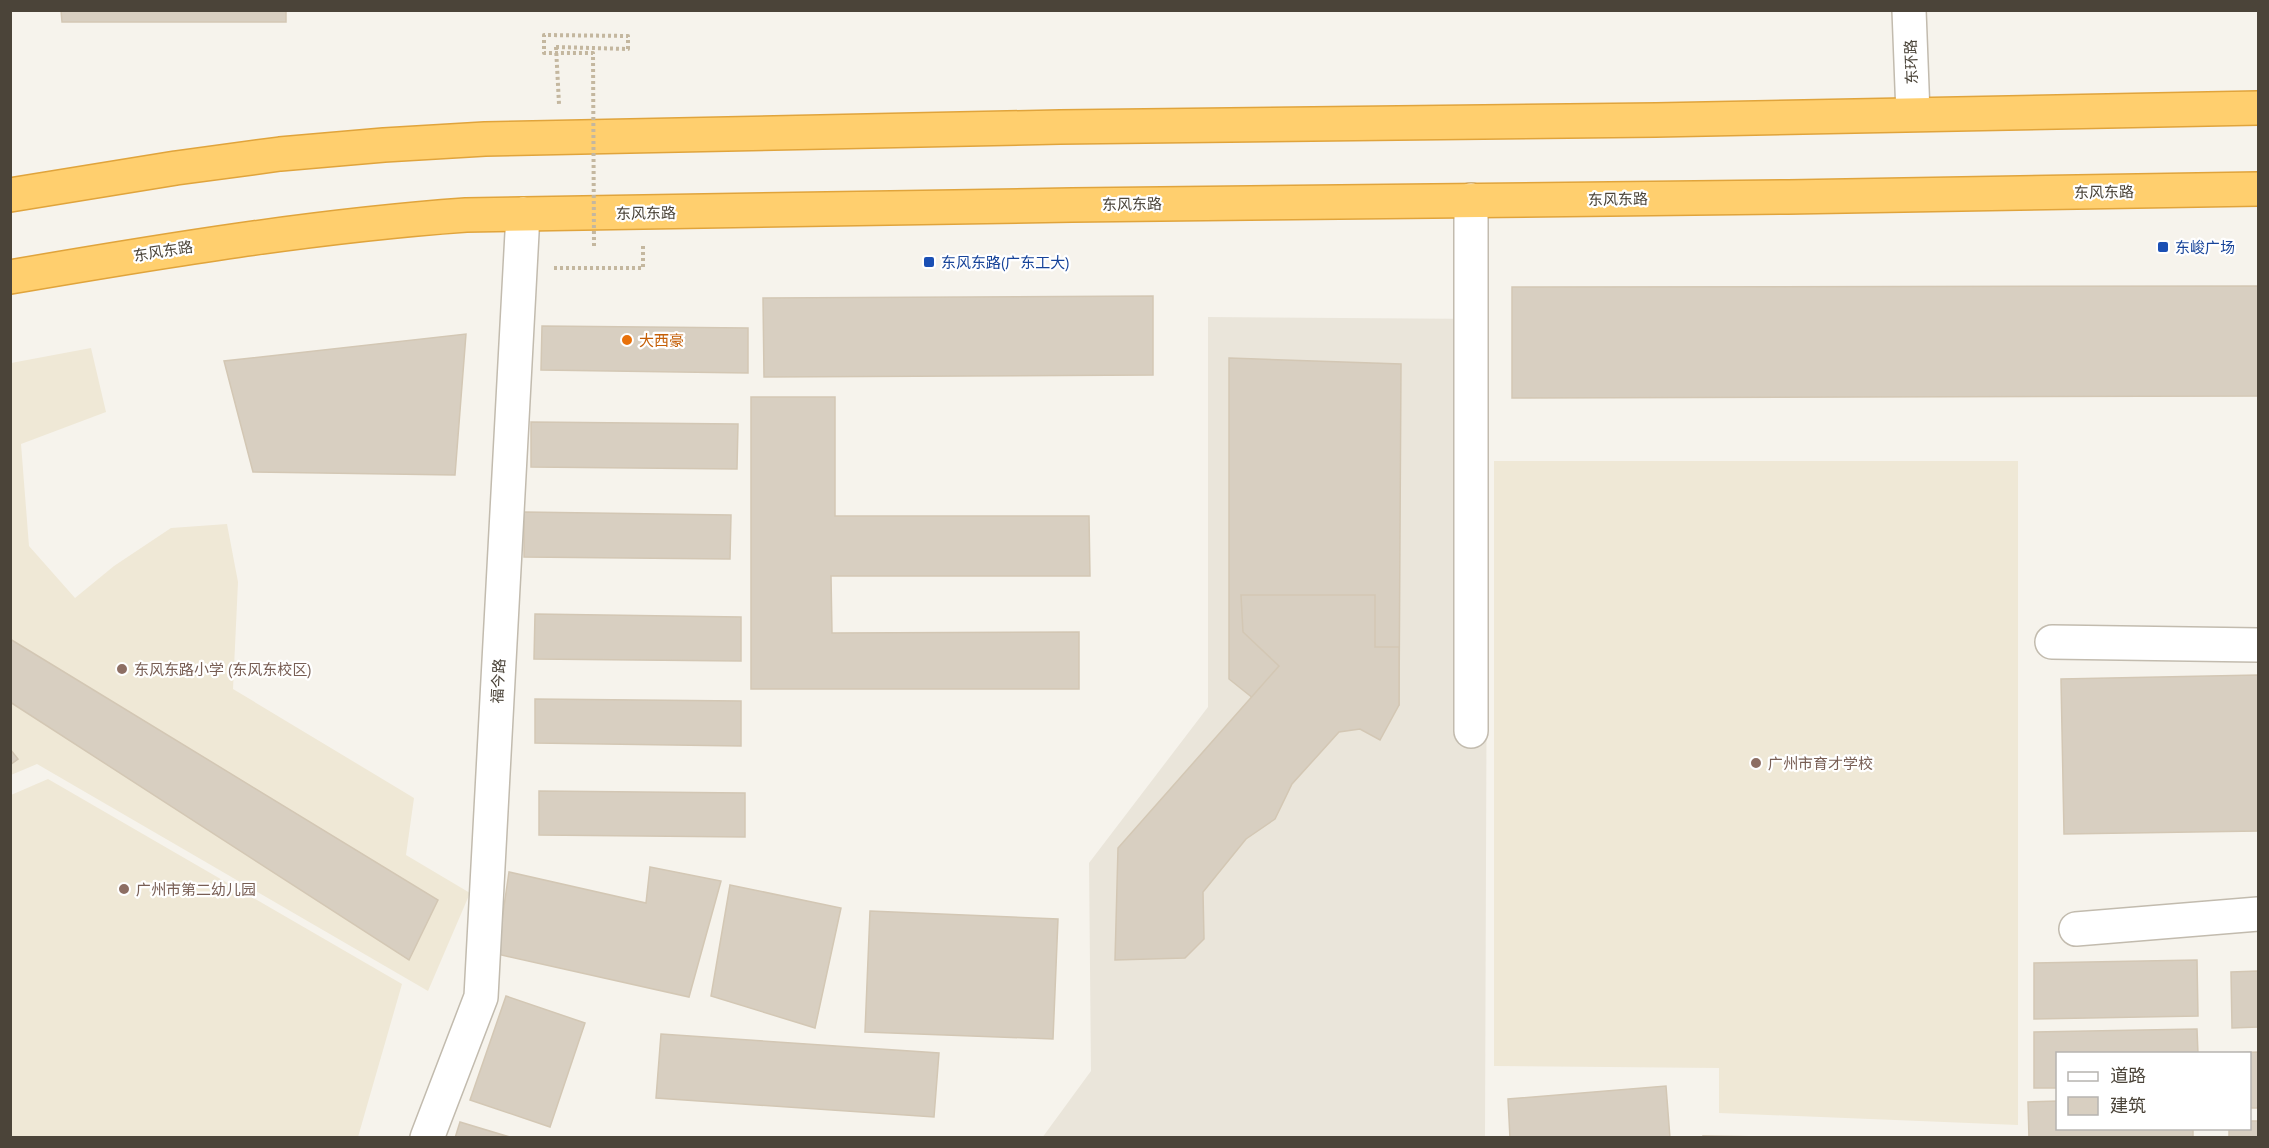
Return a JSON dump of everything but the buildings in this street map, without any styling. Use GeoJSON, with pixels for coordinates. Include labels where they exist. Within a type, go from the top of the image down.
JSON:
{"type":"FeatureCollection","features":[{"type":"Feature","properties":{"kind":"highway"},"geometry":{"type":"LineString","coordinates":[[10,195],[280,154],[384,145],[561,137],[2259,108]]}},
{"type":"Feature","properties":{"kind":"highway","name":"东风东路"},"geometry":{"type":"LineString","coordinates":[[10,277],[156,252],[342,226],[415,219],[523,214],[2259,189]]}},
{"type":"Feature","properties":{"kind":"street","name":"东环路"},"geometry":{"type":"LineString","coordinates":[[1909,10],[1913,114]]}},
{"type":"Feature","properties":{"kind":"street"},"geometry":{"type":"LineString","coordinates":[[1471,200],[1471,731]]}},
{"type":"Feature","properties":{"kind":"street","name":"福今路"},"geometry":{"type":"LineString","coordinates":[[426,1137],[482,997],[523,214]]}},
{"type":"Feature","properties":{"kind":"street"},"geometry":{"type":"LineString","coordinates":[[2052,642],[2259,645]]}},
{"type":"Feature","properties":{"kind":"street"},"geometry":{"type":"LineString","coordinates":[[2076,928],[2259,914]]}},
{"type":"Feature","properties":{"kind":"path"},"geometry":{"type":"LineString","coordinates":[[561,137],[556,47],[628,49],[628,36],[544,35],[544,53],[593,53],[594,246],[604,246]]}},
{"type":"Feature","properties":{"kind":"path"},"geometry":{"type":"LineString","coordinates":[[552,268],[644,268],[644,246],[634,246]]}},
{"type":"Feature","properties":{"kind":"shaded area"},"geometry":{"type":"Polygon","coordinates":[[[1208,317],[1488,319],[1485,1137],[1042,1138],[1091,1071],[1089,863],[1208,707],[1208,317]]]}},
{"type":"Feature","properties":{"kind":"shaded area","name":"东风东路小学 (东风东校区)"},"geometry":{"type":"Polygon","coordinates":[[[91,348],[106,412],[21,444],[29,546],[75,598],[114,566],[171,528],[227,524],[238,582],[233,689],[414,798],[406,855],[470,893],[428,991],[37,764],[11,775],[11,363],[91,348]]]}},
{"type":"Feature","properties":{"kind":"shaded area","name":"广州市育才学校"},"geometry":{"type":"Polygon","coordinates":[[[1494,461],[2018,461],[2018,1125],[1719,1113],[1719,1068],[1494,1066],[1494,461]]]}},
{"type":"Feature","properties":{"kind":"shaded area","name":"广州市第二幼儿园"},"geometry":{"type":"Polygon","coordinates":[[[48,779],[402,984],[358,1137],[11,1137],[11,795],[48,779]]]}},
{"type":"Feature","properties":{"kind":"place","name":"东峻广场"},"geometry":{"type":"Point","coordinates":[2163,247]}},
{"type":"Feature","properties":{"kind":"place","name":"东风东路(广东工大)"},"geometry":{"type":"Point","coordinates":[929,262]}},
{"type":"Feature","properties":{"kind":"place","name":"大西豪"},"geometry":{"type":"Point","coordinates":[627,340]}},
{"type":"Feature","properties":{"kind":"place","name":"东风东路小学 (东风东校区)"},"geometry":{"type":"Point","coordinates":[122,669]}},
{"type":"Feature","properties":{"kind":"place","name":"广州市育才学校"},"geometry":{"type":"Point","coordinates":[1756,763]}},
{"type":"Feature","properties":{"kind":"place","name":"广州市第二幼儿园"},"geometry":{"type":"Point","coordinates":[124,889]}}]}
